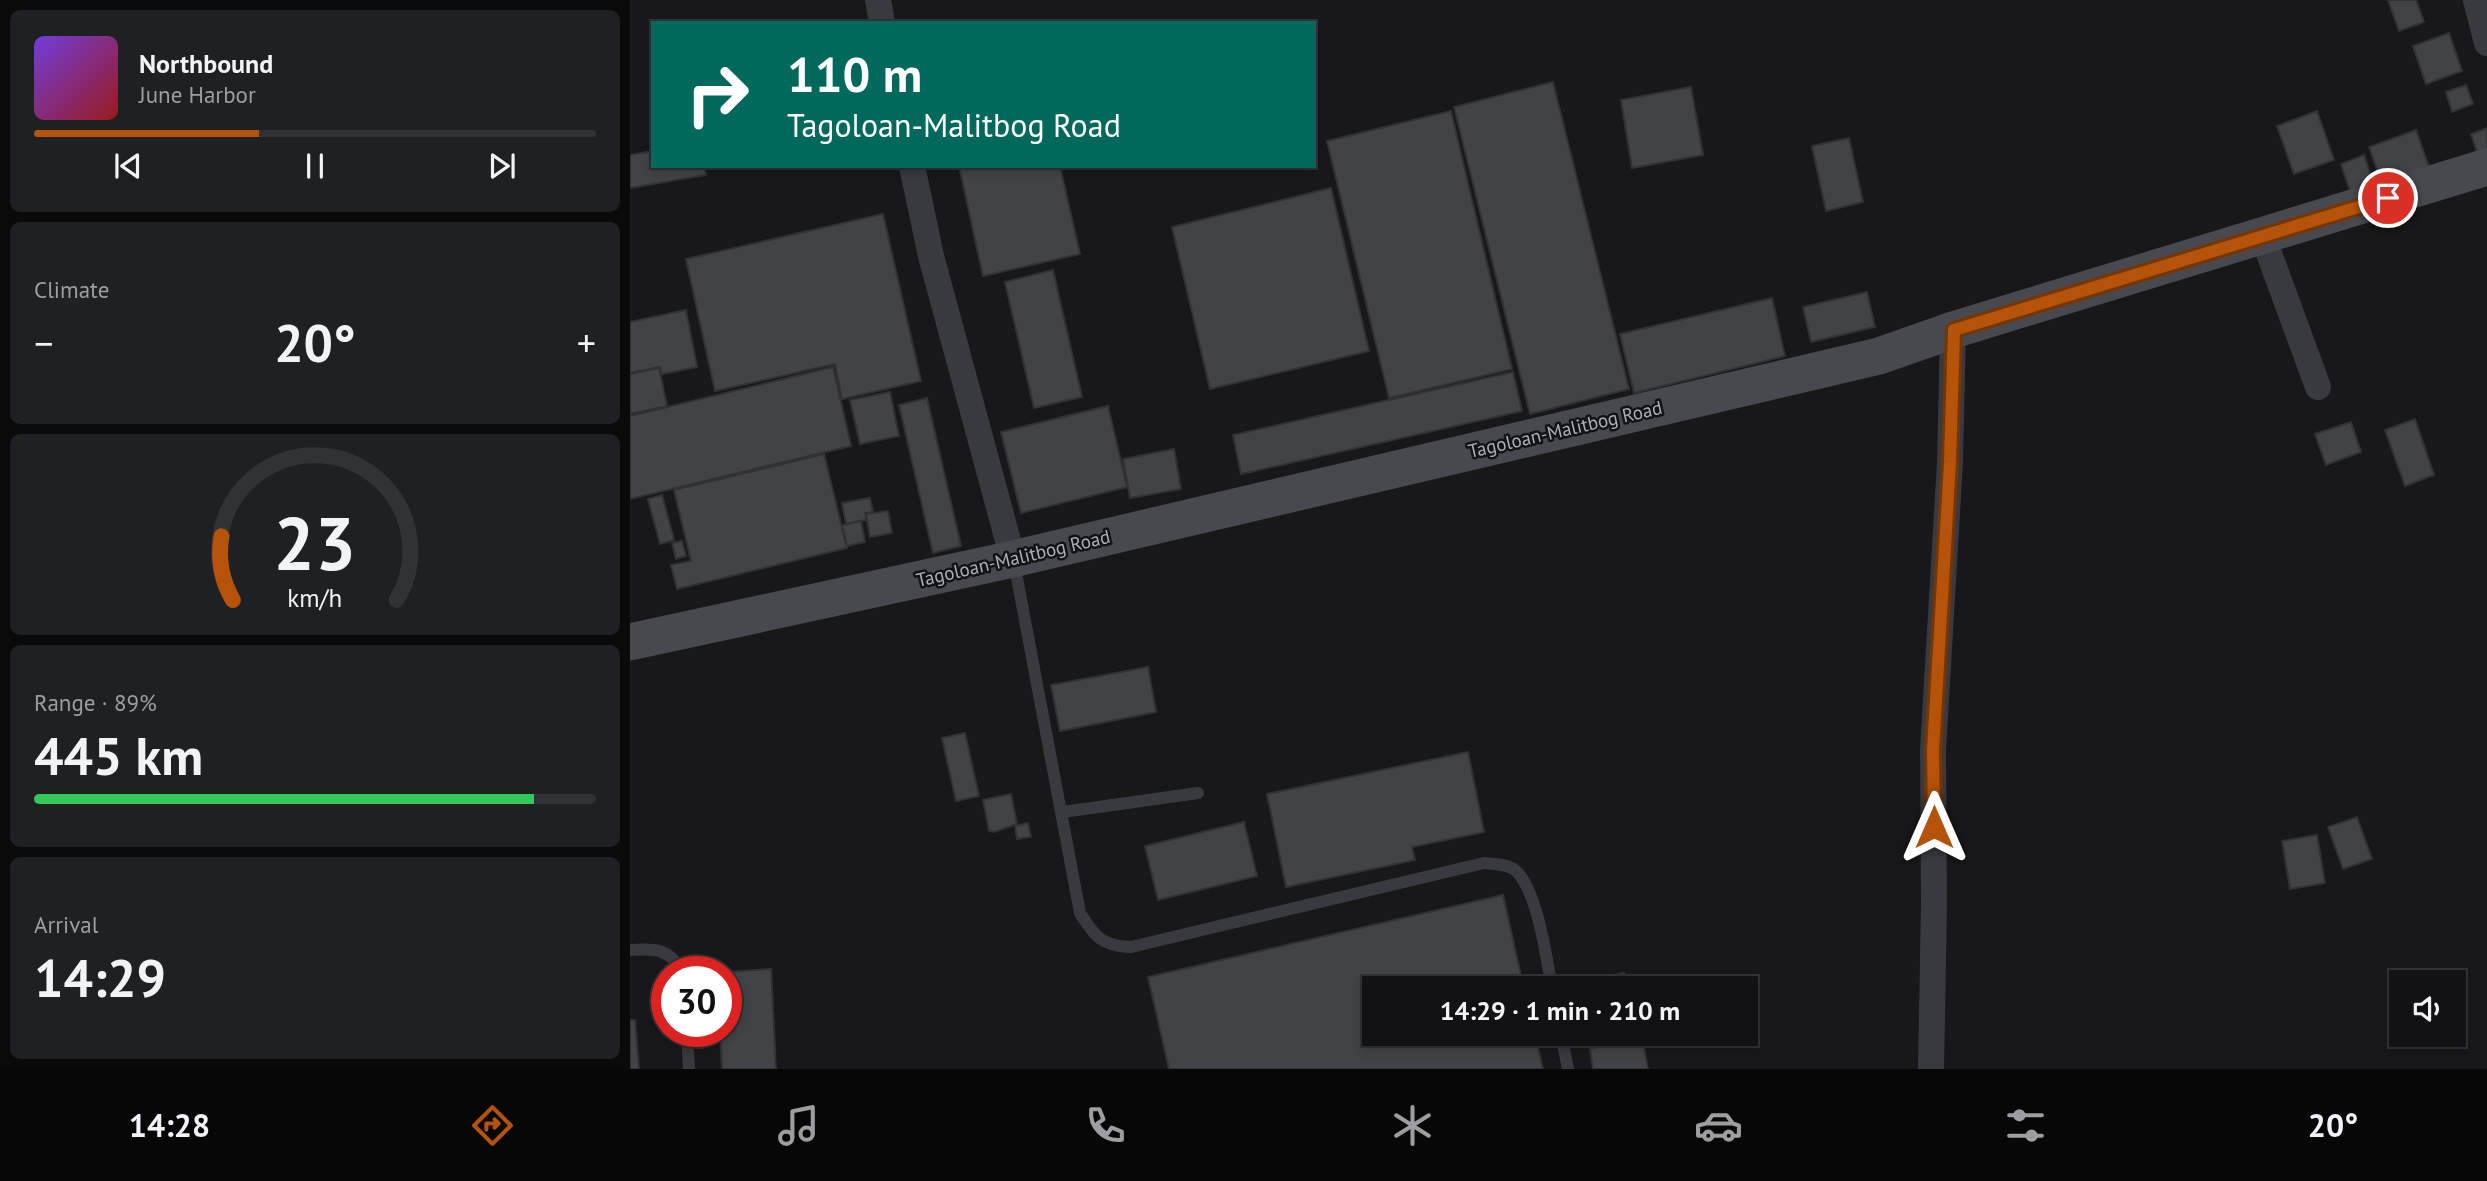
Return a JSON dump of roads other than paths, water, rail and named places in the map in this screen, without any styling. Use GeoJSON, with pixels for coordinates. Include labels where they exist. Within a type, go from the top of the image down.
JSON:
{"type":"FeatureCollection","features":[{"type":"Feature","properties":{"kind":"main road","name":"Tagoloan-Malitbog Road"},"geometry":{"type":"LineString","coordinates":[[630,642],[1013,559],[1879,356],[1954,330],[2487,167]]}},
{"type":"Feature","properties":{"kind":"street"},"geometry":{"type":"LineString","coordinates":[[878,0],[883,21]]}},
{"type":"Feature","properties":{"kind":"street"},"geometry":{"type":"LineString","coordinates":[[2476,0],[2487,43]]}},
{"type":"Feature","properties":{"kind":"street"},"geometry":{"type":"LineString","coordinates":[[912,168],[931,256],[1013,559]]}},
{"type":"Feature","properties":{"kind":"street"},"geometry":{"type":"LineString","coordinates":[[2263,237],[2318,387]]}},
{"type":"Feature","properties":{"kind":"street"},"geometry":{"type":"LineString","coordinates":[[1931,1069],[1933,750],[1950,462],[1954,330]]}},
{"type":"Feature","properties":{"kind":"lane"},"geometry":{"type":"LineString","coordinates":[[1013,559],[1080,913],[1090,928],[1113,947],[1131,947],[1484,863],[1513,869],[1526,881],[1541,932],[1549,976]]}},
{"type":"Feature","properties":{"kind":"lane"},"geometry":{"type":"LineString","coordinates":[[1063,813],[1198,793]]}},
{"type":"Feature","properties":{"kind":"lane"},"geometry":{"type":"LineString","coordinates":[[630,950],[655,948],[669,956]]}},
{"type":"Feature","properties":{"kind":"lane"},"geometry":{"type":"LineString","coordinates":[[1563,1046],[1568,1069]]}},
{"type":"Feature","properties":{"kind":"lane"},"geometry":{"type":"LineString","coordinates":[[688,1047],[689,1069]]}}]}
